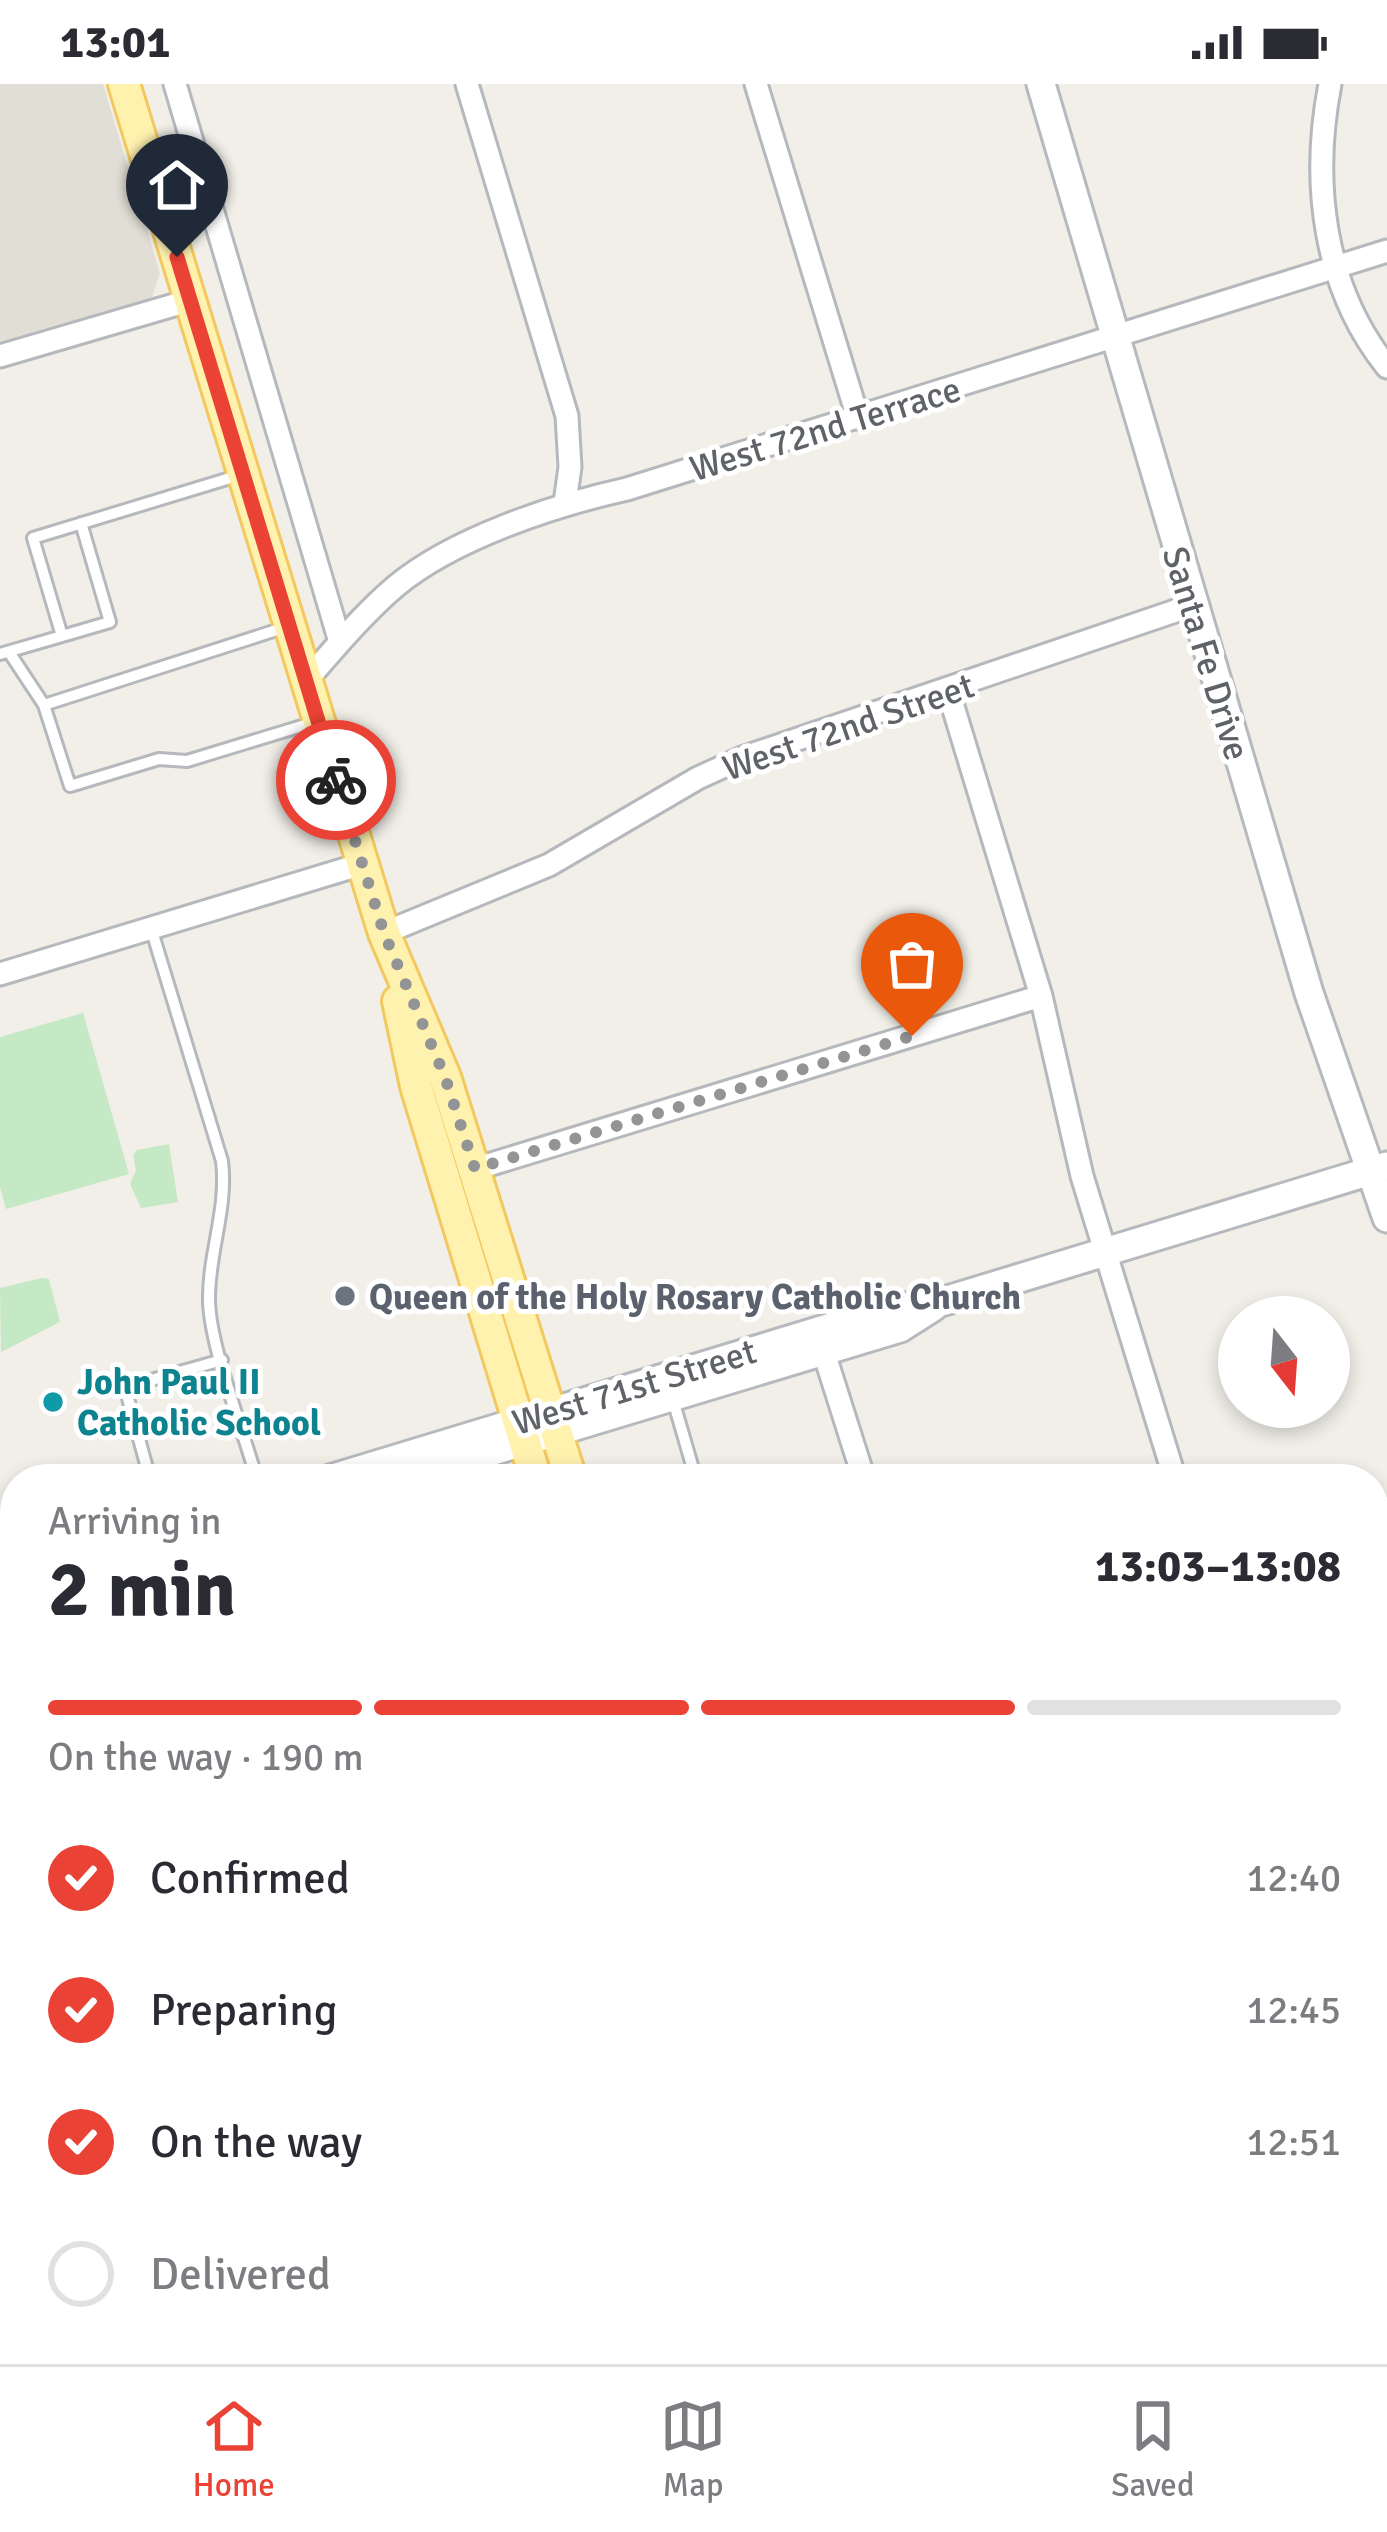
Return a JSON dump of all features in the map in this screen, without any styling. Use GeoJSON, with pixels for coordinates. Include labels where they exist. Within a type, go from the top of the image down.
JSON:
{"type":"FeatureCollection","features":[{"type":"Feature","properties":{"kind":"main road"},"geometry":{"type":"LineString","coordinates":[[124,84],[384,933],[445,1077],[567,1464]]}},
{"type":"Feature","properties":{"kind":"main road"},"geometry":{"type":"LineString","coordinates":[[384,933],[416,1086],[531,1464]]}},
{"type":"Feature","properties":{"kind":"street"},"geometry":{"type":"LineString","coordinates":[[175,84],[340,642]]}},
{"type":"Feature","properties":{"kind":"street"},"geometry":{"type":"LineString","coordinates":[[466,84],[567,416],[570,467],[565,503]]}},
{"type":"Feature","properties":{"kind":"street"},"geometry":{"type":"LineString","coordinates":[[756,84],[858,418]]}},
{"type":"Feature","properties":{"kind":"street","name":"Santa Fe Drive"},"geometry":{"type":"LineString","coordinates":[[1041,84],[1309,993],[1380,1168],[1387,1218]]}},
{"type":"Feature","properties":{"kind":"street"},"geometry":{"type":"LineString","coordinates":[[1330,84],[1320,170],[1328,239],[1344,296],[1387,367]]}},
{"type":"Feature","properties":{"kind":"street","name":"West 72nd Terrace"},"geometry":{"type":"LineString","coordinates":[[306,681],[397,586],[430,563],[565,503],[627,489],[1387,251]]}},
{"type":"Feature","properties":{"kind":"street"},"geometry":{"type":"LineString","coordinates":[[0,356],[190,300]]}},
{"type":"Feature","properties":{"kind":"street","name":"West 72nd Street"},"geometry":{"type":"LineString","coordinates":[[384,933],[549,865],[680,788],[742,758],[1193,604]]}},
{"type":"Feature","properties":{"kind":"street"},"geometry":{"type":"LineString","coordinates":[[948,690],[1041,996],[1082,1176],[1170,1464]]}},
{"type":"Feature","properties":{"kind":"street"},"geometry":{"type":"LineString","coordinates":[[0,974],[362,864]]}},
{"type":"Feature","properties":{"kind":"street"},"geometry":{"type":"LineString","coordinates":[[475,1169],[1041,996]]}},
{"type":"Feature","properties":{"kind":"street","name":"West 71st Street"},"geometry":{"type":"LineString","coordinates":[[554,1422],[672,1397],[892,1309],[941,1302],[1380,1168]]}},
{"type":"Feature","properties":{"kind":"street"},"geometry":{"type":"LineString","coordinates":[[820,1341],[859,1464]]}},
{"type":"Feature","properties":{"kind":"street","name":"West 71st Street"},"geometry":{"type":"LineString","coordinates":[[390,1464],[554,1422],[820,1341]]}},
{"type":"Feature","properties":{"kind":"street","name":"West 71st Street"},"geometry":{"type":"LineString","coordinates":[[438,1464],[521,1431]]}},
{"type":"Feature","properties":{"kind":"lane"},"geometry":{"type":"LineString","coordinates":[[62,636],[33,538],[243,474]]}},
{"type":"Feature","properties":{"kind":"lane"},"geometry":{"type":"LineString","coordinates":[[81,523],[110,622],[4,653],[44,705],[70,787],[159,759],[187,761],[318,722]]}},
{"type":"Feature","properties":{"kind":"lane"},"geometry":{"type":"LineString","coordinates":[[44,705],[290,626]]}},
{"type":"Feature","properties":{"kind":"lane"},"geometry":{"type":"LineString","coordinates":[[151,928],[222,1161],[223,1192],[209,1315],[252,1464]]}},
{"type":"Feature","properties":{"kind":"lane"},"geometry":{"type":"LineString","coordinates":[[146,1464],[126,1394],[130,1386],[222,1360]]}},
{"type":"Feature","properties":{"kind":"lane"},"geometry":{"type":"LineString","coordinates":[[672,1397],[692,1464]]}},
{"type":"Feature","properties":{"kind":"shaded area"},"geometry":{"type":"Polygon","coordinates":[[[0,84],[103,84],[160,273],[152,297],[143,303],[0,347],[0,84]]]}},
{"type":"Feature","properties":{"kind":"green space"},"geometry":{"type":"Polygon","coordinates":[[[83,1013],[129,1174],[6,1209],[0,1187],[0,1037],[83,1013]]]}},
{"type":"Feature","properties":{"kind":"green space"},"geometry":{"type":"Polygon","coordinates":[[[169,1144],[178,1202],[141,1208],[130,1184],[136,1170],[133,1155],[137,1150],[169,1144]]]}},
{"type":"Feature","properties":{"kind":"green space"},"geometry":{"type":"Polygon","coordinates":[[[49,1279],[60,1322],[1,1352],[0,1288],[49,1279]]]}},
{"type":"Feature","properties":{"kind":"way so far"},"geometry":{"type":"LineString","coordinates":[[336,780],[384,933],[445,1077],[475,1169],[912,1036]]}},
{"type":"Feature","properties":{"kind":"place","name":"Queen of the Holy Rosary Catholic Church"},"geometry":{"type":"Point","coordinates":[345,1296]}},
{"type":"Feature","properties":{"kind":"place","name":"John Paul II Catholic School"},"geometry":{"type":"Point","coordinates":[53,1402]}},
{"type":"Feature","properties":{"kind":"route"},"geometry":{"type":"LineString","coordinates":[[177,257],[336,780]]}}]}
